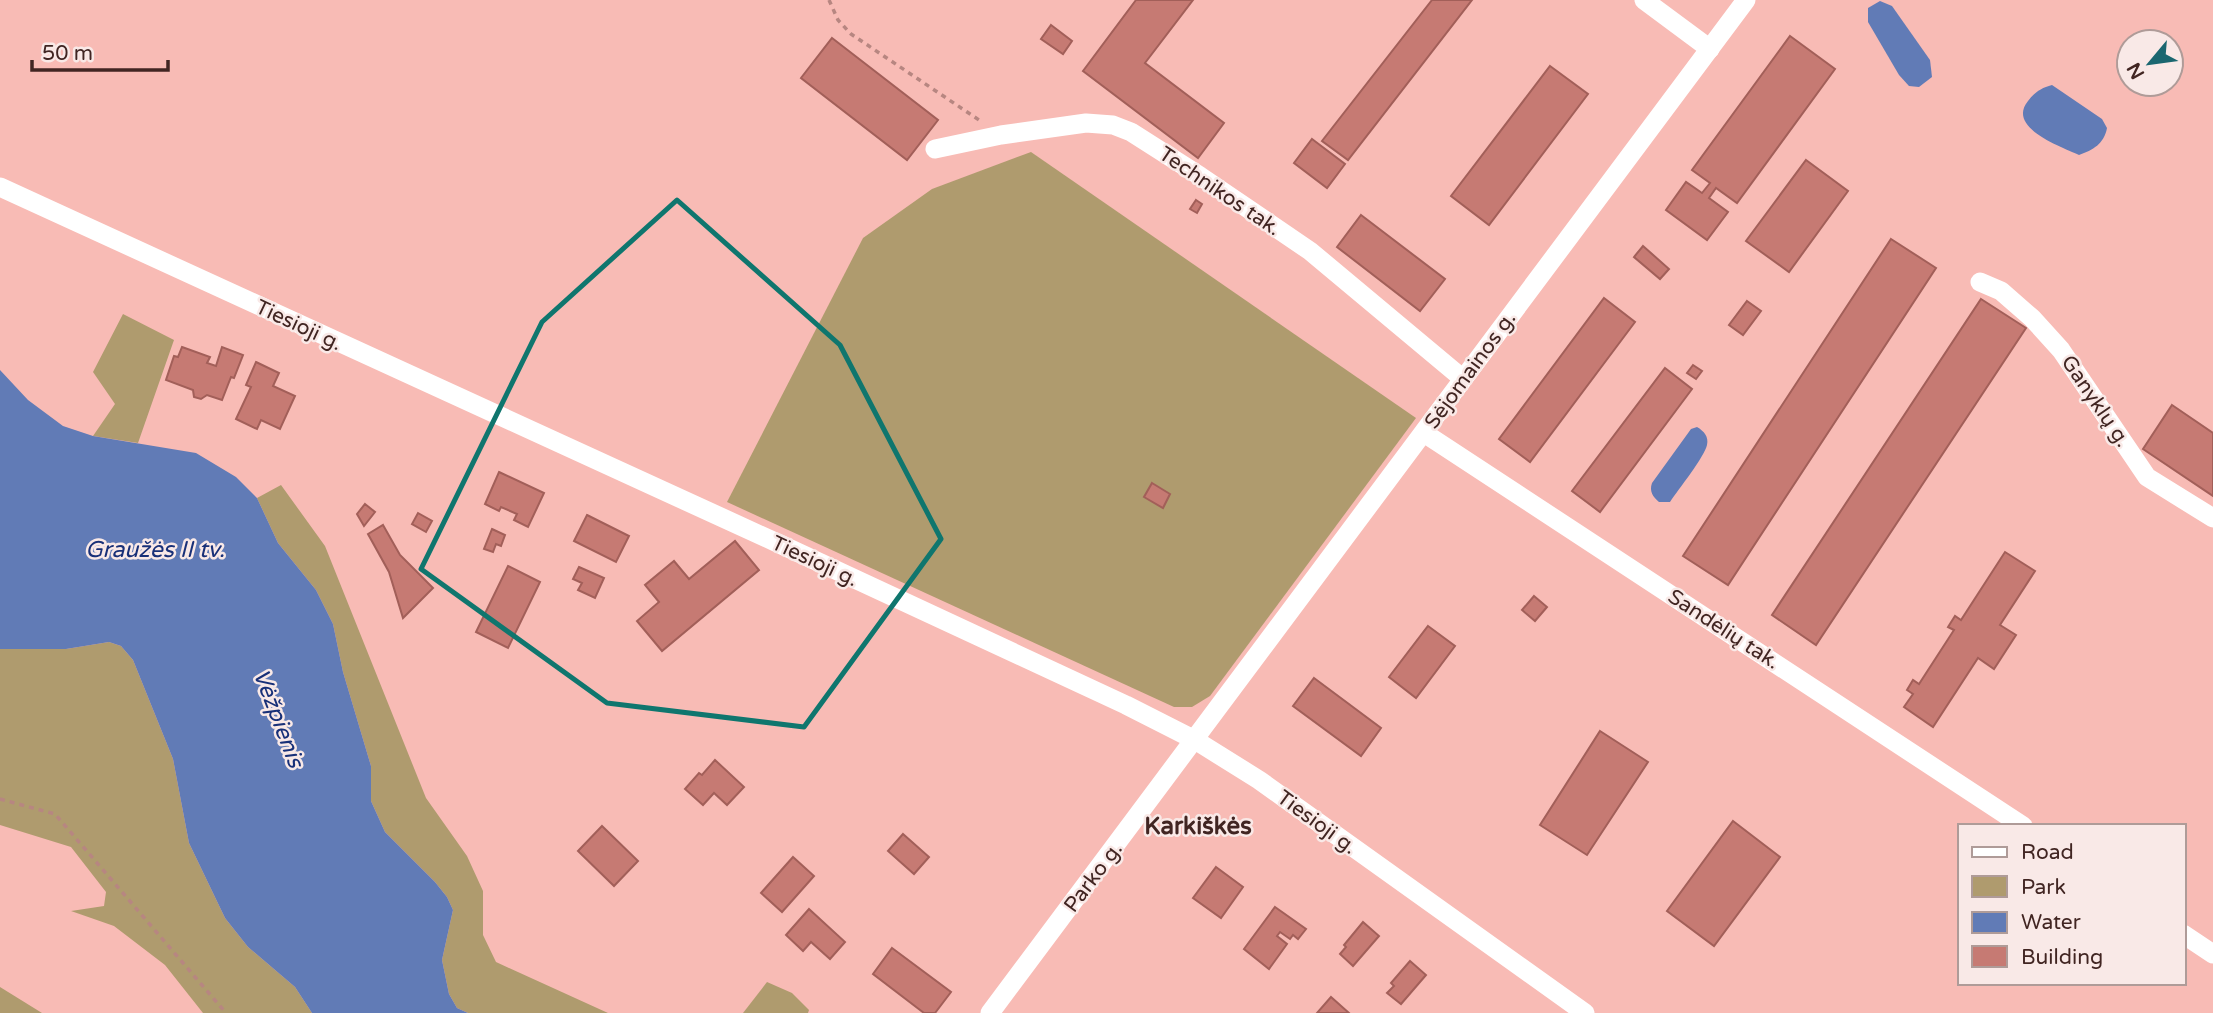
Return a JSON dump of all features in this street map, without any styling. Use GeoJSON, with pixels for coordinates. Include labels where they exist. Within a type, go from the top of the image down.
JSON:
{"type":"FeatureCollection","features":[{"type":"Feature","properties":{"kind":"street"},"geometry":{"type":"LineString","coordinates":[[1644,0],[1710,49]]}},
{"type":"Feature","properties":{"kind":"street","name":"Sėjomainos g."},"geometry":{"type":"LineString","coordinates":[[1195,740],[1746,0]]}},
{"type":"Feature","properties":{"kind":"street","name":"Technikos tak."},"geometry":{"type":"LineString","coordinates":[[935,149],[1001,135],[1086,124],[1113,125],[1131,132],[1310,251],[1462,379]]}},
{"type":"Feature","properties":{"kind":"street","name":"Tiesioji g."},"geometry":{"type":"LineString","coordinates":[[0,187],[797,552],[1126,705],[1195,740],[1259,780],[1585,1013]]}},
{"type":"Feature","properties":{"kind":"street","name":"Ganyklų g."},"geometry":{"type":"LineString","coordinates":[[1980,282],[2001,291],[2032,318],[2061,350],[2147,477],[2213,518]]}},
{"type":"Feature","properties":{"kind":"street","name":"Sandėlių tak."},"geometry":{"type":"LineString","coordinates":[[1424,433],[2020,824]]}},
{"type":"Feature","properties":{"kind":"street","name":"Parko g."},"geometry":{"type":"LineString","coordinates":[[990,1013],[1195,740]]}},
{"type":"Feature","properties":{"kind":"street"},"geometry":{"type":"LineString","coordinates":[[2185,935],[2213,954]]}},
{"type":"Feature","properties":{"kind":"path"},"geometry":{"type":"LineString","coordinates":[[829,0],[838,20],[851,34],[1001,135]]}},
{"type":"Feature","properties":{"kind":"path"},"geometry":{"type":"LineString","coordinates":[[0,799],[55,814],[226,1013]]}},
{"type":"Feature","properties":{"kind":"highlighted area"},"geometry":{"type":"Polygon","coordinates":[[[677,200],[840,345],[941,539],[804,727],[607,703],[421,569],[542,322],[677,200]]]}},
{"type":"Feature","properties":{"kind":"green space"},"geometry":{"type":"Polygon","coordinates":[[[1031,152],[1416,418],[1210,696],[1192,707],[1174,707],[727,502],[863,238],[932,189],[1031,152]]]}},
{"type":"Feature","properties":{"kind":"green space"},"geometry":{"type":"Polygon","coordinates":[[[123,314],[174,340],[138,443],[93,436],[115,404],[93,372],[123,314]]]}},
{"type":"Feature","properties":{"kind":"green space"},"geometry":{"type":"Polygon","coordinates":[[[281,485],[325,546],[426,798],[467,856],[483,891],[483,935],[496,962],[608,1013],[468,1013],[457,1008],[449,994],[442,960],[453,910],[435,882],[385,832],[371,801],[371,766],[343,672],[333,624],[316,590],[278,543],[257,498],[281,485]]]}},
{"type":"Feature","properties":{"kind":"green space"},"geometry":{"type":"Polygon","coordinates":[[[109,642],[121,646],[133,660],[173,759],[189,843],[225,918],[248,947],[295,987],[312,1013],[203,1013],[165,965],[114,926],[71,911],[104,906],[106,892],[71,847],[0,825],[0,649],[66,649],[109,642]]]}},
{"type":"Feature","properties":{"kind":"green space"},"geometry":{"type":"Polygon","coordinates":[[[767,982],[792,993],[809,1010],[808,1013],[743,1013],[767,982]]]}},
{"type":"Feature","properties":{"kind":"green space"},"geometry":{"type":"Polygon","coordinates":[[[0,987],[42,1013],[0,1013],[0,987]]]}},
{"type":"Feature","properties":{"kind":"water"},"geometry":{"type":"Polygon","coordinates":[[[1880,1],[1892,6],[1930,60],[1932,77],[1919,87],[1909,86],[1899,75],[1868,22],[1868,8],[1880,1]]]}},
{"type":"Feature","properties":{"kind":"water"},"geometry":{"type":"Polygon","coordinates":[[[2052,85],[2102,119],[2107,128],[2106,134],[2093,148],[2079,155],[2039,135],[2024,120],[2023,111],[2028,101],[2038,91],[2052,85]]]}},
{"type":"Feature","properties":{"kind":"water","name":"Graužės II tv."},"geometry":{"type":"Polygon","coordinates":[[[0,370],[28,400],[63,426],[93,436],[196,453],[236,477],[257,498],[278,543],[316,590],[333,624],[343,672],[371,766],[371,801],[385,832],[435,882],[453,910],[442,960],[449,994],[457,1008],[468,1013],[312,1013],[295,987],[248,947],[225,918],[189,843],[173,759],[133,660],[121,646],[109,642],[66,649],[0,649],[0,370]]]}},
{"type":"Feature","properties":{"kind":"water"},"geometry":{"type":"Polygon","coordinates":[[[1697,427],[1707,437],[1705,450],[1670,502],[1659,502],[1652,494],[1652,483],[1691,429],[1697,427]]]}},
{"type":"Feature","properties":{"kind":"building"},"geometry":{"type":"Polygon","coordinates":[[[1136,0],[1193,0],[1145,63],[1224,123],[1198,158],[1083,71],[1136,0]]]}},
{"type":"Feature","properties":{"kind":"building"},"geometry":{"type":"Polygon","coordinates":[[[1432,0],[1472,0],[1348,160],[1322,141],[1432,0]]]}},
{"type":"Feature","properties":{"kind":"building"},"geometry":{"type":"Polygon","coordinates":[[[1051,25],[1072,41],[1063,54],[1041,39],[1051,25]]]}},
{"type":"Feature","properties":{"kind":"building"},"geometry":{"type":"Polygon","coordinates":[[[1790,36],[1835,69],[1737,203],[1716,188],[1709,198],[1728,212],[1707,240],[1666,210],[1686,182],[1702,193],[1710,183],[1692,170],[1790,36]]]}},
{"type":"Feature","properties":{"kind":"building"},"geometry":{"type":"Polygon","coordinates":[[[832,38],[938,120],[907,160],[801,78],[832,38]]]}},
{"type":"Feature","properties":{"kind":"building"},"geometry":{"type":"Polygon","coordinates":[[[1550,66],[1588,94],[1489,225],[1451,196],[1550,66]]]}},
{"type":"Feature","properties":{"kind":"building"},"geometry":{"type":"Polygon","coordinates":[[[1312,139],[1345,164],[1327,188],[1294,163],[1312,139]]]}},
{"type":"Feature","properties":{"kind":"building"},"geometry":{"type":"Polygon","coordinates":[[[1806,160],[1848,191],[1789,272],[1746,241],[1806,160]]]}},
{"type":"Feature","properties":{"kind":"building"},"geometry":{"type":"Polygon","coordinates":[[[1196,200],[1202,204],[1197,213],[1190,209],[1196,200]]]}},
{"type":"Feature","properties":{"kind":"building"},"geometry":{"type":"Polygon","coordinates":[[[1361,215],[1445,279],[1420,311],[1337,247],[1361,215]]]}},
{"type":"Feature","properties":{"kind":"building"},"geometry":{"type":"Polygon","coordinates":[[[1891,239],[1936,268],[1728,585],[1683,556],[1891,239]]]}},
{"type":"Feature","properties":{"kind":"building"},"geometry":{"type":"Polygon","coordinates":[[[1643,246],[1669,269],[1660,279],[1634,257],[1643,246]]]}},
{"type":"Feature","properties":{"kind":"building"},"geometry":{"type":"Polygon","coordinates":[[[1604,298],[1635,322],[1530,462],[1499,439],[1604,298]]]}},
{"type":"Feature","properties":{"kind":"building"},"geometry":{"type":"Polygon","coordinates":[[[1981,299],[2026,328],[1816,645],[1772,615],[1981,299]]]}},
{"type":"Feature","properties":{"kind":"building"},"geometry":{"type":"Polygon","coordinates":[[[1747,301],[1761,311],[1743,335],[1729,325],[1747,301]]]}},
{"type":"Feature","properties":{"kind":"building"},"geometry":{"type":"Polygon","coordinates":[[[182,347],[210,357],[207,363],[216,366],[222,347],[243,355],[222,400],[207,395],[201,399],[194,397],[193,390],[166,380],[174,356],[178,357],[182,347]]]}},
{"type":"Feature","properties":{"kind":"building"},"geometry":{"type":"Polygon","coordinates":[[[256,362],[279,373],[273,386],[295,396],[280,429],[261,420],[257,429],[236,419],[251,387],[246,385],[256,362]]]}},
{"type":"Feature","properties":{"kind":"building"},"geometry":{"type":"Polygon","coordinates":[[[1693,365],[1702,371],[1696,379],[1687,373],[1693,365]]]}},
{"type":"Feature","properties":{"kind":"building"},"geometry":{"type":"Polygon","coordinates":[[[1665,368],[1692,389],[1600,512],[1572,491],[1665,368]]]}},
{"type":"Feature","properties":{"kind":"building"},"geometry":{"type":"Polygon","coordinates":[[[2172,405],[2213,433],[2213,496],[2143,449],[2172,405]]]}},
{"type":"Feature","properties":{"kind":"building"},"geometry":{"type":"Polygon","coordinates":[[[499,472],[544,493],[528,527],[514,520],[517,514],[501,507],[499,511],[485,504],[499,472]]]}},
{"type":"Feature","properties":{"kind":"building"},"geometry":{"type":"Polygon","coordinates":[[[1152,483],[1170,494],[1163,508],[1144,497],[1152,483]]]}},
{"type":"Feature","properties":{"kind":"building"},"geometry":{"type":"Polygon","coordinates":[[[365,504],[375,512],[364,526],[357,514],[365,504]]]}},
{"type":"Feature","properties":{"kind":"building"},"geometry":{"type":"Polygon","coordinates":[[[418,513],[432,521],[426,532],[412,524],[418,513]]]}},
{"type":"Feature","properties":{"kind":"building"},"geometry":{"type":"Polygon","coordinates":[[[587,515],[629,536],[616,562],[574,541],[587,515]]]}},
{"type":"Feature","properties":{"kind":"building"},"geometry":{"type":"Polygon","coordinates":[[[383,525],[400,555],[433,588],[403,618],[389,572],[368,534],[383,525]]]}},
{"type":"Feature","properties":{"kind":"building"},"geometry":{"type":"Polygon","coordinates":[[[492,529],[505,535],[501,546],[496,544],[493,552],[484,549],[492,529]]]}},
{"type":"Feature","properties":{"kind":"building"},"geometry":{"type":"Polygon","coordinates":[[[735,541],[759,570],[662,651],[637,621],[659,602],[645,585],[674,561],[689,579],[735,541]]]}},
{"type":"Feature","properties":{"kind":"building"},"geometry":{"type":"Polygon","coordinates":[[[2005,552],[2035,571],[2000,625],[2016,635],[1994,669],[1978,658],[1933,727],[1904,707],[1913,694],[1907,690],[1913,680],[1919,684],[1954,630],[1948,627],[1955,616],[1961,620],[2005,552]]]}},
{"type":"Feature","properties":{"kind":"building"},"geometry":{"type":"Polygon","coordinates":[[[508,566],[540,582],[508,648],[476,632],[508,566]]]}},
{"type":"Feature","properties":{"kind":"building"},"geometry":{"type":"Polygon","coordinates":[[[579,567],[604,578],[595,598],[578,590],[582,583],[573,579],[579,567]]]}},
{"type":"Feature","properties":{"kind":"building"},"geometry":{"type":"Polygon","coordinates":[[[1534,596],[1547,607],[1535,621],[1522,610],[1534,596]]]}},
{"type":"Feature","properties":{"kind":"building"},"geometry":{"type":"Polygon","coordinates":[[[1428,626],[1455,646],[1416,698],[1389,677],[1428,626]]]}},
{"type":"Feature","properties":{"kind":"building"},"geometry":{"type":"Polygon","coordinates":[[[1314,678],[1381,728],[1361,756],[1293,706],[1314,678]]]}},
{"type":"Feature","properties":{"kind":"building"},"geometry":{"type":"Polygon","coordinates":[[[1600,731],[1648,762],[1587,855],[1540,825],[1600,731]]]}},
{"type":"Feature","properties":{"kind":"building"},"geometry":{"type":"Polygon","coordinates":[[[715,760],[744,787],[727,805],[714,793],[703,805],[685,789],[715,760]]]}},
{"type":"Feature","properties":{"kind":"building"},"geometry":{"type":"Polygon","coordinates":[[[1733,821],[1780,857],[1714,946],[1667,911],[1733,821]]]}},
{"type":"Feature","properties":{"kind":"building"},"geometry":{"type":"Polygon","coordinates":[[[602,826],[638,861],[614,886],[578,851],[602,826]]]}},
{"type":"Feature","properties":{"kind":"building"},"geometry":{"type":"Polygon","coordinates":[[[903,834],[929,857],[914,874],[888,851],[903,834]]]}},
{"type":"Feature","properties":{"kind":"building"},"geometry":{"type":"Polygon","coordinates":[[[793,857],[814,876],[782,912],[761,893],[793,857]]]}},
{"type":"Feature","properties":{"kind":"building"},"geometry":{"type":"Polygon","coordinates":[[[1216,867],[1243,887],[1221,918],[1193,898],[1216,867]]]}},
{"type":"Feature","properties":{"kind":"building"},"geometry":{"type":"Polygon","coordinates":[[[1275,907],[1306,929],[1298,939],[1293,935],[1290,939],[1280,932],[1277,936],[1287,944],[1269,969],[1244,949],[1275,907]]]}},
{"type":"Feature","properties":{"kind":"building"},"geometry":{"type":"Polygon","coordinates":[[[809,909],[845,942],[830,959],[811,942],[803,951],[786,935],[809,909]]]}},
{"type":"Feature","properties":{"kind":"building"},"geometry":{"type":"Polygon","coordinates":[[[1363,922],[1379,936],[1353,966],[1340,954],[1363,922]]]}},
{"type":"Feature","properties":{"kind":"building"},"geometry":{"type":"Polygon","coordinates":[[[892,948],[951,992],[935,1013],[924,1013],[873,974],[892,948]]]}},
{"type":"Feature","properties":{"kind":"building"},"geometry":{"type":"Polygon","coordinates":[[[1410,961],[1426,975],[1401,1004],[1387,993],[1394,986],[1391,983],[1410,961]]]}},
{"type":"Feature","properties":{"kind":"building"},"geometry":{"type":"Polygon","coordinates":[[[1331,997],[1349,1013],[1317,1013],[1331,997]]]}},
{"type":"Feature","properties":{"kind":"district","name":"Karkiškės"},"geometry":{"type":"Point","coordinates":[1198,826]}},
{"type":"Feature","properties":{"kind":"water label","name":"Vėžpienis"},"geometry":{"type":"Point","coordinates":[279,718]}}]}
